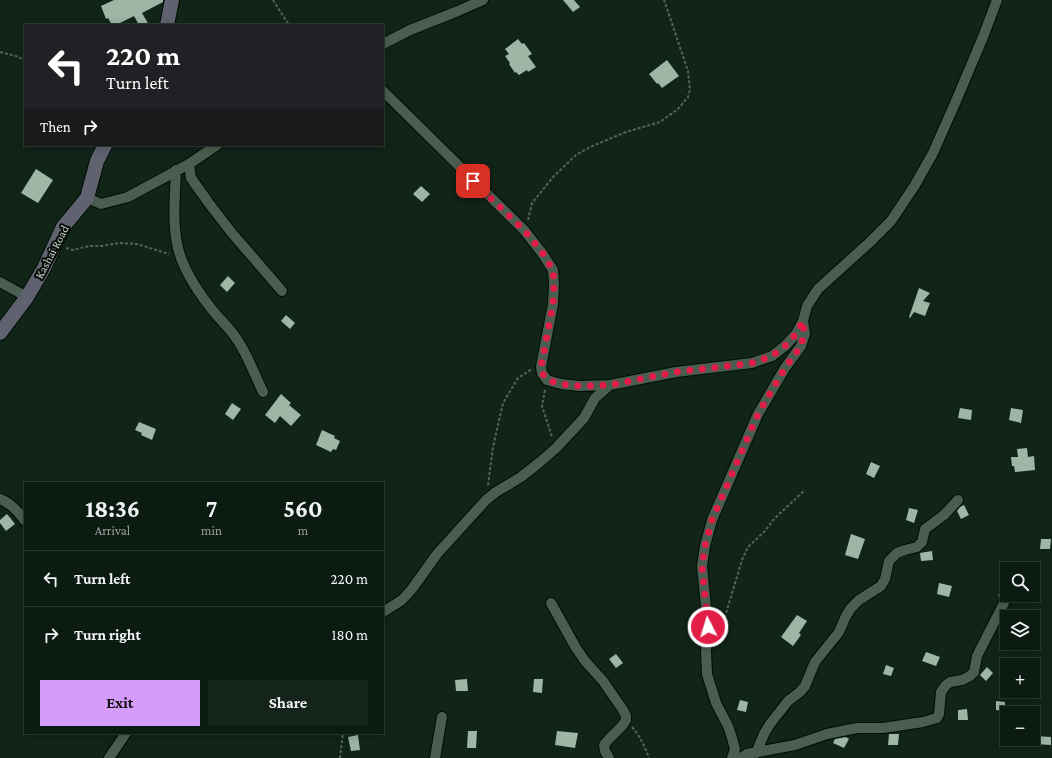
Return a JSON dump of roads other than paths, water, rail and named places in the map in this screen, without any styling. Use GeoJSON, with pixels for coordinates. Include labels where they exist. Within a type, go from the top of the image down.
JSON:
{"type":"FeatureCollection","features":[{"type":"Feature","properties":{"kind":"street"},"geometry":{"type":"LineString","coordinates":[[167,24],[172,0]]}},
{"type":"Feature","properties":{"kind":"street"},"geometry":{"type":"LineString","coordinates":[[384,43],[410,30],[483,0]]}},
{"type":"Feature","properties":{"kind":"street"},"geometry":{"type":"LineString","coordinates":[[384,92],[525,231],[542,252],[553,270],[553,304],[541,367],[542,373],[547,380],[561,384],[579,386],[610,385],[676,372],[752,363],[772,356],[785,346],[796,334],[803,321],[807,306],[818,290],[891,221],[915,185],[933,153],[956,101],[983,37],[996,0]]}},
{"type":"Feature","properties":{"kind":"street","name":"Kashai Road"},"geometry":{"type":"LineString","coordinates":[[0,333],[27,297],[44,268],[64,227],[87,198],[96,161],[104,146]]}},
{"type":"Feature","properties":{"kind":"street"},"geometry":{"type":"LineString","coordinates":[[87,198],[101,204],[128,197],[189,164],[216,146]]}},
{"type":"Feature","properties":{"kind":"street"},"geometry":{"type":"LineString","coordinates":[[189,164],[191,178],[208,202],[231,232],[282,290]]}},
{"type":"Feature","properties":{"kind":"street"},"geometry":{"type":"LineString","coordinates":[[176,170],[174,211],[176,238],[180,257],[186,270],[214,312],[231,330],[263,392]]}},
{"type":"Feature","properties":{"kind":"street"},"geometry":{"type":"LineString","coordinates":[[0,282],[27,297]]}},
{"type":"Feature","properties":{"kind":"street"},"geometry":{"type":"LineString","coordinates":[[732,758],[735,749],[732,738],[728,726],[716,703],[708,674],[706,651],[708,627],[702,566],[705,546],[712,520],[758,414],[785,368],[801,346],[804,334],[803,321]]}},
{"type":"Feature","properties":{"kind":"street"},"geometry":{"type":"LineString","coordinates":[[384,611],[402,600],[412,589],[437,554],[486,500],[521,477],[556,448],[584,418],[594,398],[610,385]]}},
{"type":"Feature","properties":{"kind":"street"},"geometry":{"type":"LineString","coordinates":[[0,499],[7,502],[19,512],[24,520]]}},
{"type":"Feature","properties":{"kind":"street"},"geometry":{"type":"LineString","coordinates":[[756,753],[770,724],[788,701],[805,686],[815,662],[839,632],[851,608],[858,600],[881,586],[885,579],[890,561],[897,553],[917,547],[922,542],[925,529],[944,515],[958,500]]}},
{"type":"Feature","properties":{"kind":"street"},"geometry":{"type":"LineString","coordinates":[[551,603],[576,648],[585,661],[603,681],[626,716],[626,720],[622,726],[604,745],[609,758]]}},
{"type":"Feature","properties":{"kind":"street"},"geometry":{"type":"LineString","coordinates":[[740,758],[747,754],[795,745],[827,734],[857,728],[883,728],[923,722],[937,718],[939,714],[940,692],[950,682],[962,680],[974,672],[978,656],[1004,603]]}},
{"type":"Feature","properties":{"kind":"street"},"geometry":{"type":"LineString","coordinates":[[435,758],[442,717]]}},
{"type":"Feature","properties":{"kind":"street"},"geometry":{"type":"LineString","coordinates":[[109,758],[125,734]]}}]}
